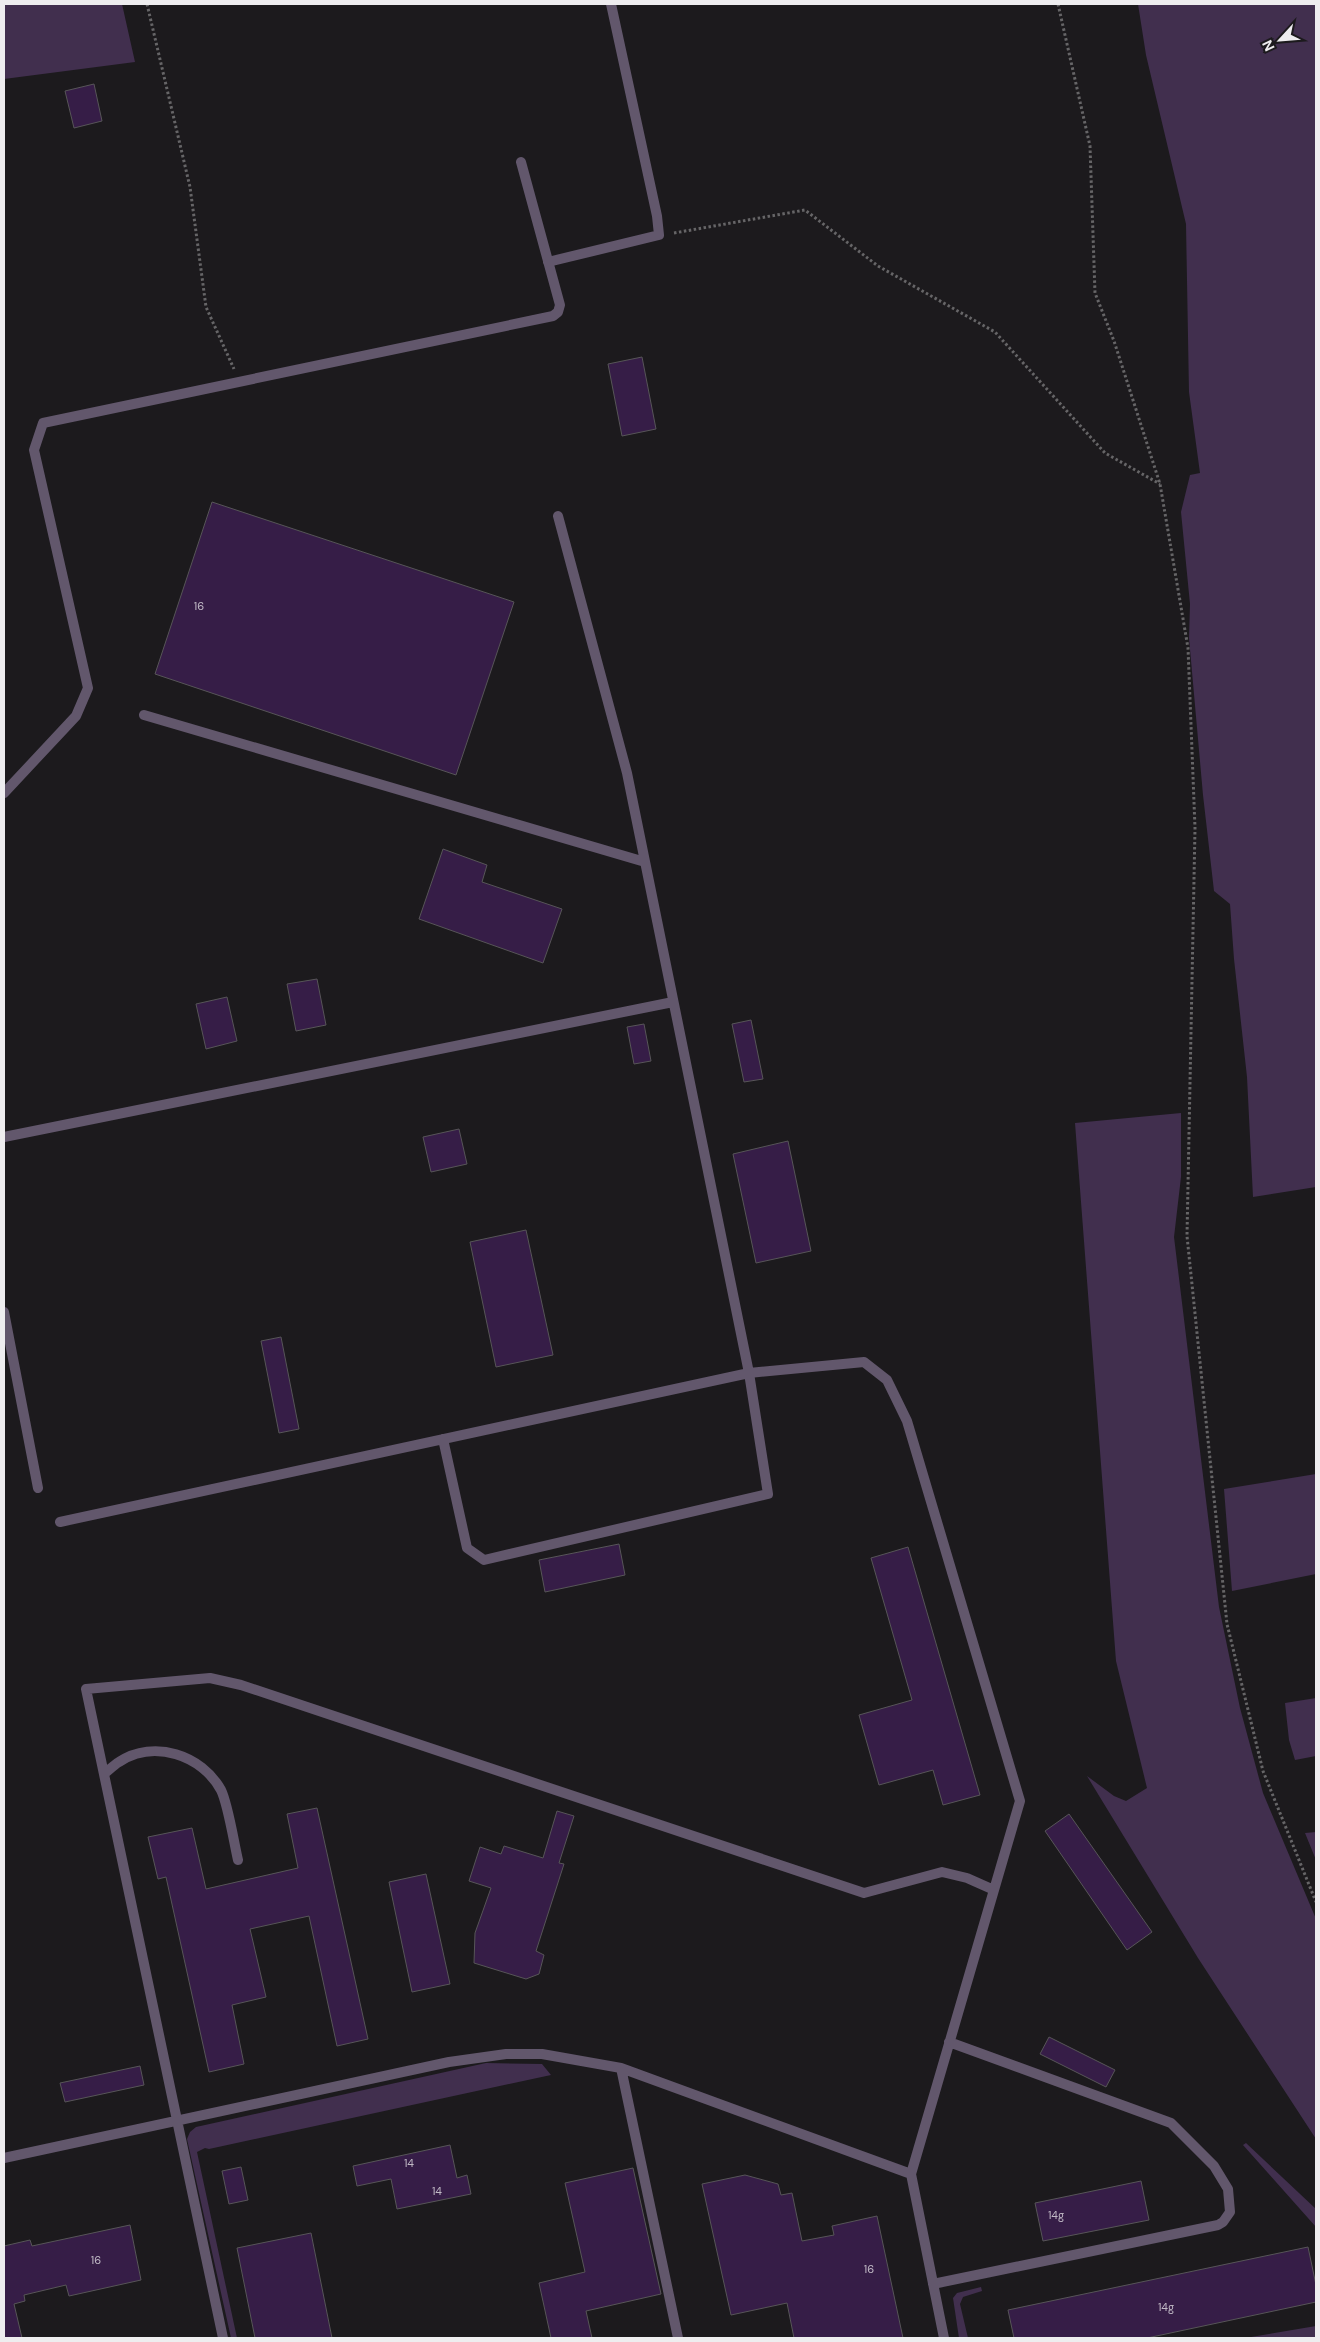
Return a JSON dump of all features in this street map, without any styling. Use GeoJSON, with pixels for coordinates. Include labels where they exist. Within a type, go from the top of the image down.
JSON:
{"type":"FeatureCollection","features":[{"type":"Feature","properties":{"kind":"lane"},"geometry":{"type":"LineString","coordinates":[[548,262],[659,235],[611,4]]}},
{"type":"Feature","properties":{"kind":"lane"},"geometry":{"type":"LineString","coordinates":[[4,793],[76,716],[88,688],[34,450],[43,423],[553,316],[558,312],[560,305],[521,162]]}},
{"type":"Feature","properties":{"kind":"lane"},"geometry":{"type":"LineString","coordinates":[[442,1439],[467,1548],[484,1560],[768,1494],[749,1373],[627,773],[558,516]]}},
{"type":"Feature","properties":{"kind":"lane"},"geometry":{"type":"LineString","coordinates":[[144,715],[645,862]]}},
{"type":"Feature","properties":{"kind":"lane"},"geometry":{"type":"LineString","coordinates":[[4,1137],[673,1002]]}},
{"type":"Feature","properties":{"kind":"lane"},"geometry":{"type":"LineString","coordinates":[[4,1312],[38,1488]]}},
{"type":"Feature","properties":{"kind":"lane"},"geometry":{"type":"LineString","coordinates":[[60,1522],[749,1373],[864,1362],[887,1380],[907,1421],[1020,1800],[911,2174],[944,2338]]}},
{"type":"Feature","properties":{"kind":"lane"},"geometry":{"type":"LineString","coordinates":[[223,2338],[86,1689],[210,1678],[241,1685],[864,1894],[942,1872],[967,1878],[994,1890]]}},
{"type":"Feature","properties":{"kind":"lane"},"geometry":{"type":"LineString","coordinates":[[104,1774],[119,1762],[135,1754],[152,1751],[169,1752],[186,1757],[201,1766],[213,1778],[222,1792],[238,1860]]}},
{"type":"Feature","properties":{"kind":"lane"},"geometry":{"type":"LineString","coordinates":[[933,2284],[1218,2225],[1224,2222],[1230,2212],[1228,2189],[1214,2166],[1171,2124],[949,2042]]}},
{"type":"Feature","properties":{"kind":"lane"},"geometry":{"type":"LineString","coordinates":[[4,2158],[449,2062],[506,2054],[542,2054],[621,2068],[911,2174]]}},
{"type":"Feature","properties":{"kind":"lane"},"geometry":{"type":"LineString","coordinates":[[621,2068],[678,2338]]}},
{"type":"Feature","properties":{"kind":"path"},"geometry":{"type":"LineString","coordinates":[[147,4],[190,187],[206,307],[239,382]]}},
{"type":"Feature","properties":{"kind":"path"},"geometry":{"type":"LineString","coordinates":[[1058,4],[1090,146],[1095,293],[1114,340],[1160,484],[1188,648],[1195,828],[1186,1236],[1227,1624],[1263,1771],[1316,1902]]}},
{"type":"Feature","properties":{"kind":"path"},"geometry":{"type":"LineString","coordinates":[[659,235],[805,210],[878,266],[995,332],[1105,452],[1160,484]]}},
{"type":"Feature","properties":{"kind":"shaded area"},"geometry":{"type":"Polygon","coordinates":[[[4,4],[122,4],[135,62],[4,79],[4,4]]]}},
{"type":"Feature","properties":{"kind":"shaded area"},"geometry":{"type":"Polygon","coordinates":[[[1138,4],[1316,4],[1316,1187],[1253,1197],[1247,1077],[1230,904],[1214,891],[1203,795],[1189,638],[1190,604],[1181,512],[1190,475],[1200,473],[1189,392],[1186,224],[1146,55],[1138,4]]]}},
{"type":"Feature","properties":{"kind":"shaded area"},"geometry":{"type":"Polygon","coordinates":[[[1181,1113],[1181,1177],[1174,1237],[1219,1607],[1240,1708],[1263,1793],[1316,1919],[1316,2139],[1198,1958],[1087,1776],[1114,1796],[1126,1801],[1147,1788],[1116,1661],[1075,1123],[1181,1113]]]}},
{"type":"Feature","properties":{"kind":"shaded area"},"geometry":{"type":"Polygon","coordinates":[[[1316,1474],[1316,1574],[1232,1591],[1224,1489],[1316,1474]]]}},
{"type":"Feature","properties":{"kind":"shaded area"},"geometry":{"type":"Polygon","coordinates":[[[1316,1698],[1316,1756],[1295,1760],[1289,1740],[1285,1703],[1316,1698]]]}},
{"type":"Feature","properties":{"kind":"shaded area"},"geometry":{"type":"Polygon","coordinates":[[[1316,1832],[1316,1860],[1305,1833],[1316,1832]]]}},
{"type":"Feature","properties":{"kind":"shaded area"},"geometry":{"type":"Polygon","coordinates":[[[486,2063],[542,2064],[551,2075],[209,2149],[205,2148],[197,2152],[237,2338],[231,2338],[187,2139],[190,2132],[196,2127],[486,2063]]]}},
{"type":"Feature","properties":{"kind":"shaded area"},"geometry":{"type":"Polygon","coordinates":[[[1246,2143],[1316,2209],[1316,2227],[1243,2145],[1246,2143]]]}},
{"type":"Feature","properties":{"kind":"shaded area"},"geometry":{"type":"Polygon","coordinates":[[[981,2287],[982,2291],[963,2297],[960,2304],[968,2338],[959,2338],[953,2298],[957,2293],[981,2287]]]}},
{"type":"Feature","properties":{"kind":"shaded area"},"geometry":{"type":"Polygon","coordinates":[[[1316,2326],[1316,2338],[1245,2338],[1316,2326]]]}},
{"type":"Feature","properties":{"kind":"building"},"geometry":{"type":"Polygon","coordinates":[[[94,84],[102,121],[74,128],[65,91],[94,84]]]}},
{"type":"Feature","properties":{"kind":"building"},"geometry":{"type":"Polygon","coordinates":[[[642,357],[656,429],[622,436],[608,364],[642,357]]]}},
{"type":"Feature","properties":{"kind":"building"},"geometry":{"type":"Polygon","coordinates":[[[212,502],[514,602],[456,775],[155,674],[212,502]]]}},
{"type":"Feature","properties":{"kind":"building"},"geometry":{"type":"Polygon","coordinates":[[[443,849],[487,865],[482,882],[562,909],[543,963],[419,919],[443,849]]]}},
{"type":"Feature","properties":{"kind":"building"},"geometry":{"type":"Polygon","coordinates":[[[317,979],[326,1025],[296,1031],[287,984],[317,979]]]}},
{"type":"Feature","properties":{"kind":"building"},"geometry":{"type":"Polygon","coordinates":[[[227,997],[237,1041],[206,1049],[196,1004],[227,997]]]}},
{"type":"Feature","properties":{"kind":"building"},"geometry":{"type":"Polygon","coordinates":[[[751,1020],[763,1079],[744,1082],[732,1024],[751,1020]]]}},
{"type":"Feature","properties":{"kind":"building"},"geometry":{"type":"Polygon","coordinates":[[[644,1024],[651,1061],[634,1064],[627,1027],[644,1024]]]}},
{"type":"Feature","properties":{"kind":"building"},"geometry":{"type":"Polygon","coordinates":[[[459,1129],[467,1164],[431,1172],[423,1137],[459,1129]]]}},
{"type":"Feature","properties":{"kind":"building"},"geometry":{"type":"Polygon","coordinates":[[[788,1141],[811,1251],[756,1263],[733,1154],[788,1141]]]}},
{"type":"Feature","properties":{"kind":"building"},"geometry":{"type":"Polygon","coordinates":[[[526,1230],[553,1355],[496,1367],[470,1242],[526,1230]]]}},
{"type":"Feature","properties":{"kind":"building"},"geometry":{"type":"Polygon","coordinates":[[[281,1337],[299,1429],[279,1433],[261,1341],[281,1337]]]}},
{"type":"Feature","properties":{"kind":"building"},"geometry":{"type":"Polygon","coordinates":[[[619,1544],[625,1575],[545,1592],[539,1560],[619,1544]]]}},
{"type":"Feature","properties":{"kind":"building"},"geometry":{"type":"Polygon","coordinates":[[[908,1547],[980,1795],[943,1805],[933,1770],[879,1785],[859,1715],[912,1700],[871,1558],[908,1547]]]}},
{"type":"Feature","properties":{"kind":"building"},"geometry":{"type":"Polygon","coordinates":[[[317,1808],[368,2039],[337,2046],[309,1916],[250,1929],[266,1997],[232,2005],[244,2064],[209,2072],[166,1877],[158,1879],[148,1837],[192,1828],[206,1889],[298,1868],[287,1814],[317,1808]]]}},
{"type":"Feature","properties":{"kind":"building"},"geometry":{"type":"Polygon","coordinates":[[[557,1811],[574,1816],[559,1863],[564,1864],[536,1951],[544,1955],[539,1974],[526,1979],[474,1963],[475,1933],[491,1888],[469,1881],[480,1847],[501,1854],[504,1846],[543,1858],[557,1811]]]}},
{"type":"Feature","properties":{"kind":"building"},"geometry":{"type":"Polygon","coordinates":[[[1069,1814],[1152,1932],[1127,1950],[1045,1831],[1069,1814]]]}},
{"type":"Feature","properties":{"kind":"building"},"geometry":{"type":"Polygon","coordinates":[[[426,1874],[450,1984],[412,1992],[389,1882],[426,1874]]]}},
{"type":"Feature","properties":{"kind":"building"},"geometry":{"type":"Polygon","coordinates":[[[1049,2037],[1115,2070],[1106,2087],[1040,2054],[1049,2037]]]}},
{"type":"Feature","properties":{"kind":"building"},"geometry":{"type":"Polygon","coordinates":[[[140,2066],[144,2085],[65,2102],[60,2083],[140,2066]]]}},
{"type":"Feature","properties":{"kind":"building"},"geometry":{"type":"Polygon","coordinates":[[[450,2145],[457,2178],[467,2175],[471,2194],[397,2209],[391,2179],[357,2186],[353,2166],[450,2145]]]}},
{"type":"Feature","properties":{"kind":"building"},"geometry":{"type":"Polygon","coordinates":[[[241,2167],[248,2200],[229,2204],[222,2171],[241,2167]]]}},
{"type":"Feature","properties":{"kind":"building"},"geometry":{"type":"Polygon","coordinates":[[[633,2168],[661,2294],[586,2311],[592,2338],[551,2338],[539,2283],[585,2272],[565,2183],[633,2168]]]}},
{"type":"Feature","properties":{"kind":"building"},"geometry":{"type":"Polygon","coordinates":[[[745,2175],[778,2184],[781,2195],[792,2193],[802,2241],[834,2235],[832,2226],[877,2216],[903,2338],[794,2338],[787,2303],[731,2315],[702,2184],[745,2175]]]}},
{"type":"Feature","properties":{"kind":"building"},"geometry":{"type":"Polygon","coordinates":[[[1141,2181],[1149,2220],[1043,2241],[1035,2203],[1141,2181]]]}},
{"type":"Feature","properties":{"kind":"building"},"geometry":{"type":"Polygon","coordinates":[[[130,2225],[141,2280],[69,2296],[66,2285],[24,2295],[25,2301],[14,2304],[22,2338],[4,2338],[4,2246],[30,2240],[32,2246],[130,2225]]]}},
{"type":"Feature","properties":{"kind":"building"},"geometry":{"type":"Polygon","coordinates":[[[311,2233],[332,2338],[255,2338],[237,2248],[311,2233]]]}},
{"type":"Feature","properties":{"kind":"building"},"geometry":{"type":"Polygon","coordinates":[[[1308,2247],[1316,2285],[1316,2302],[1147,2338],[1014,2338],[1008,2310],[1308,2247]]]}}]}
